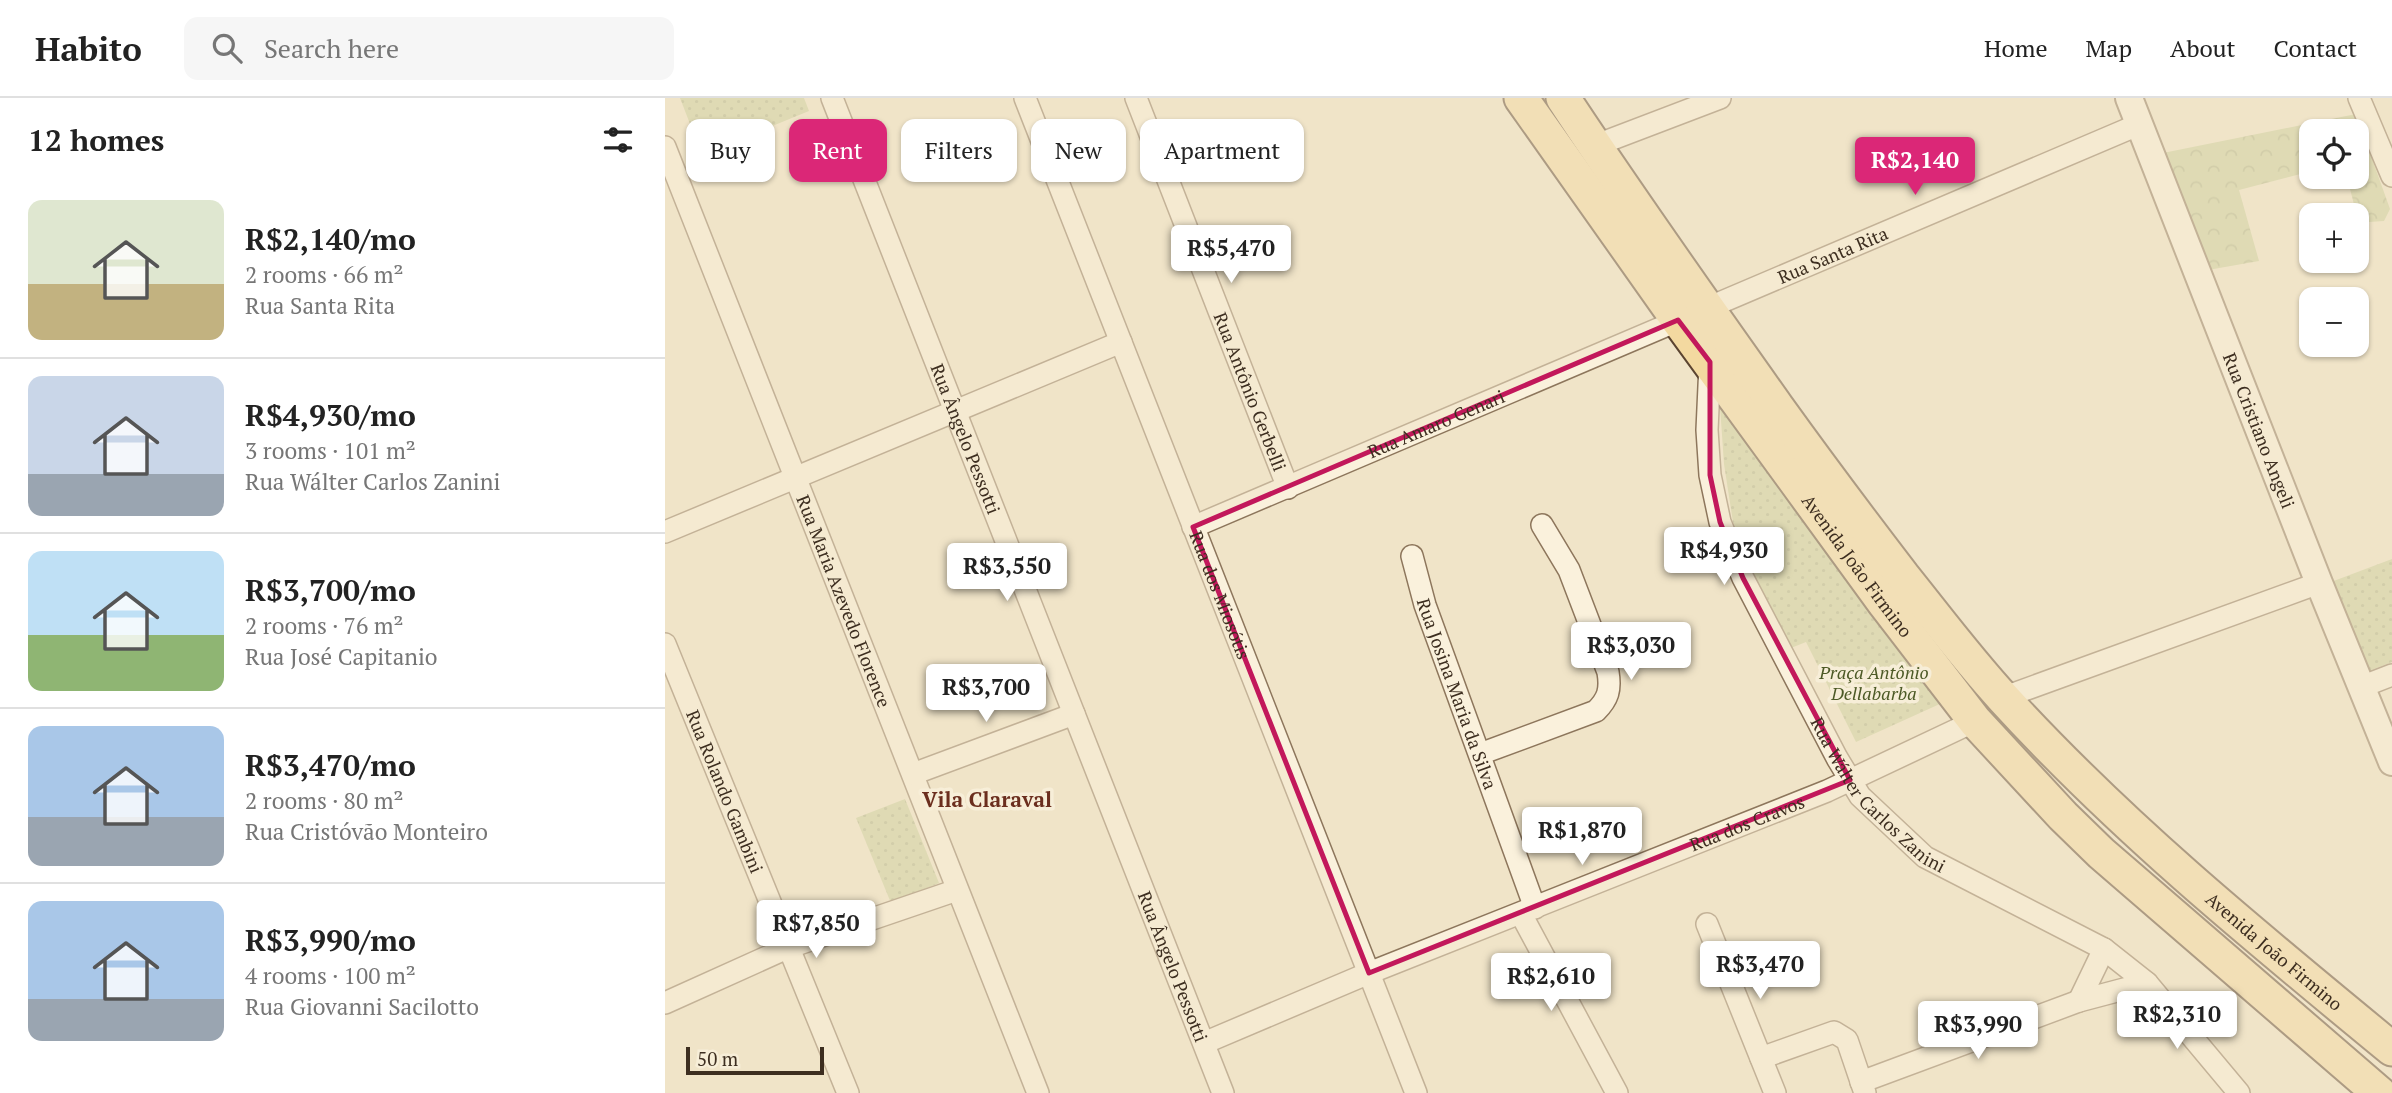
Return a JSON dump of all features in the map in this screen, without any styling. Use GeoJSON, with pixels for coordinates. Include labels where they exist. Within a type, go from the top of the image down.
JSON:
{"type":"FeatureCollection","features":[{"type":"Feature","properties":{"kind":"main road","name":"Avenida João Firmino"},"geometry":{"type":"LineString","coordinates":[[1521,98],[2002,698],[2151,845],[2257,938],[2392,1049]]}},
{"type":"Feature","properties":{"kind":"main road","name":"Avenida João Firmino"},"geometry":{"type":"LineString","coordinates":[[1563,98],[1693,314],[1710,362],[1885,604],[1975,721],[2101,853],[2379,1093]]}},
{"type":"Feature","properties":{"kind":"street","name":"Rua Ângelo Pessotti"},"geometry":{"type":"LineString","coordinates":[[832,98],[1223,1093]]}},
{"type":"Feature","properties":{"kind":"street","name":"Rua dos Miosótis"},"geometry":{"type":"LineString","coordinates":[[1025,98],[1416,1093]]}},
{"type":"Feature","properties":{"kind":"street","name":"Rua Antônio Gerbelli"},"geometry":{"type":"LineString","coordinates":[[1136,98],[1287,488]]}},
{"type":"Feature","properties":{"kind":"street"},"geometry":{"type":"LineString","coordinates":[[1594,146],[1720,98]]}},
{"type":"Feature","properties":{"kind":"street","name":"Rua Cristiano Angeli"},"geometry":{"type":"LineString","coordinates":[[2129,98],[2392,762]]}},
{"type":"Feature","properties":{"kind":"street"},"geometry":{"type":"LineString","coordinates":[[2359,98],[2392,176]]}},
{"type":"Feature","properties":{"kind":"street","name":"Rua Santa Rita"},"geometry":{"type":"LineString","coordinates":[[1693,314],[2140,124]]}},
{"type":"Feature","properties":{"kind":"street","name":"Rua Maria Azevedo Florence"},"geometry":{"type":"LineString","coordinates":[[665,147],[1038,1093]]}},
{"type":"Feature","properties":{"kind":"street","name":"Rua Amaro Genari"},"geometry":{"type":"LineString","coordinates":[[1193,527],[1693,314]]}},
{"type":"Feature","properties":{"kind":"street"},"geometry":{"type":"LineString","coordinates":[[665,532],[1121,342]]}},
{"type":"Feature","properties":{"kind":"street","name":"Rua Wálter Carlos Zanini"},"geometry":{"type":"LineString","coordinates":[[1710,362],[1708,452],[1720,522],[1743,578],[1860,796],[1925,857],[2104,949],[2147,983],[2238,1093]]}},
{"type":"Feature","properties":{"kind":"street"},"geometry":{"type":"LineString","coordinates":[[1481,754],[1596,711],[1606,702],[1610,687],[1608,672],[1569,570],[1542,525]]}},
{"type":"Feature","properties":{"kind":"street","name":"Rua Josina Maria da Silva"},"geometry":{"type":"LineString","coordinates":[[1412,556],[1425,605],[1481,754],[1528,911],[1617,1093]]}},
{"type":"Feature","properties":{"kind":"street"},"geometry":{"type":"LineString","coordinates":[[2002,698],[2319,583]]}},
{"type":"Feature","properties":{"kind":"street","name":"Rua Rolando Gambini"},"geometry":{"type":"LineString","coordinates":[[665,644],[848,1093]]}},
{"type":"Feature","properties":{"kind":"street"},"geometry":{"type":"LineString","coordinates":[[2361,687],[2392,675]]}},
{"type":"Feature","properties":{"kind":"street"},"geometry":{"type":"LineString","coordinates":[[913,774],[1073,714]]}},
{"type":"Feature","properties":{"kind":"street","name":"Rua dos Cravos"},"geometry":{"type":"LineString","coordinates":[[1204,1043],[1369,973],[1850,780],[1975,721]]}},
{"type":"Feature","properties":{"kind":"street"},"geometry":{"type":"LineString","coordinates":[[665,1003],[787,948],[957,890]]}},
{"type":"Feature","properties":{"kind":"street"},"geometry":{"type":"LineString","coordinates":[[1707,924],[1775,1093]]}},
{"type":"Feature","properties":{"kind":"street"},"geometry":{"type":"LineString","coordinates":[[2079,1001],[2104,949]]}},
{"type":"Feature","properties":{"kind":"street"},"geometry":{"type":"LineString","coordinates":[[1761,1058],[1834,1032],[1846,1040],[1863,1088],[2079,1001],[2147,983]]}},
{"type":"Feature","properties":{"kind":"highlighted area"},"geometry":{"type":"Polygon","coordinates":[[[1678,320],[1710,362],[1710,475],[1720,522],[1743,578],[1850,780],[1369,973],[1193,527],[1678,320]]]}},
{"type":"Feature","properties":{"kind":"green space"},"geometry":{"type":"Polygon","coordinates":[[[680,98],[804,98],[809,111],[775,125],[775,119],[688,119],[680,98]]]}},
{"type":"Feature","properties":{"kind":"green space"},"geometry":{"type":"Polygon","coordinates":[[[2356,114],[2358,119],[2331,119],[2356,114]]]}},
{"type":"Feature","properties":{"kind":"green space"},"geometry":{"type":"Polygon","coordinates":[[[2299,126],[2299,174],[2239,190],[2259,261],[2208,270],[2158,154],[2299,126]]]}},
{"type":"Feature","properties":{"kind":"green space"},"geometry":{"type":"Polygon","coordinates":[[[2369,150],[2390,209],[2384,221],[2369,222],[2369,203],[2354,203],[2350,189],[2369,189],[2369,150]]]}},
{"type":"Feature","properties":{"kind":"green space","name":"Praça Antônio Dellabarba"},"geometry":{"type":"Polygon","coordinates":[[[1720,406],[1942,703],[1856,742],[1806,642],[1791,648],[1756,581],[1733,522],[1724,464],[1720,406]]]}},
{"type":"Feature","properties":{"kind":"green space"},"geometry":{"type":"Polygon","coordinates":[[[2392,559],[2392,662],[2366,672],[2331,582],[2392,559]]]}},
{"type":"Feature","properties":{"kind":"green space"},"geometry":{"type":"Polygon","coordinates":[[[905,799],[939,883],[891,903],[856,818],[905,799]]]}},
{"type":"Feature","properties":{"kind":"district","name":"Vila Claraval"},"geometry":{"type":"Point","coordinates":[987,799]}}]}
